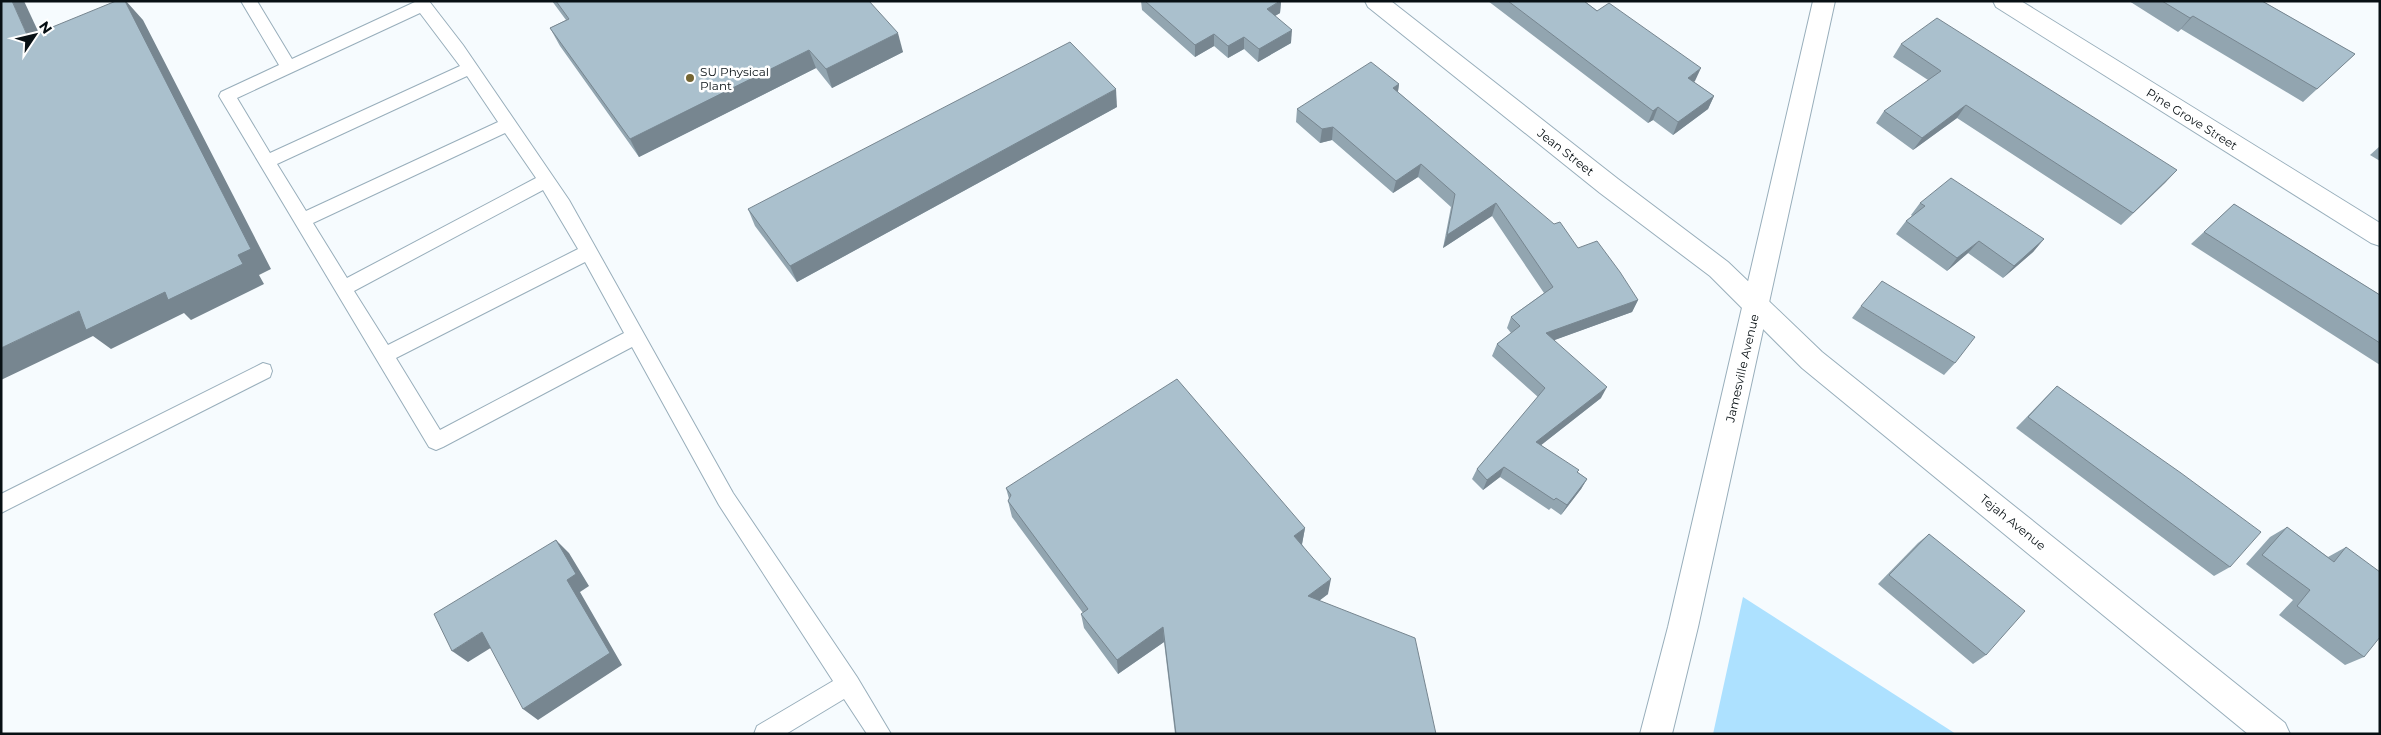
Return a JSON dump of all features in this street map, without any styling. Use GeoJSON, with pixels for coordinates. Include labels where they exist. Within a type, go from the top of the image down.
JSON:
{"type":"FeatureCollection","features":[{"type":"Feature","properties":{"kind":"street","name":"Jean Street"},"geometry":{"type":"LineString","coordinates":[[1376,1],[1609,186],[1719,269],[1756,304]]}},
{"type":"Feature","properties":{"kind":"street","name":"Jamesville Avenue"},"geometry":{"type":"LineString","coordinates":[[1656,734],[1684,628],[1824,1]]}},
{"type":"Feature","properties":{"kind":"street","name":"Pine Grove Street"},"geometry":{"type":"LineString","coordinates":[[2004,1],[2380,236]]}},
{"type":"Feature","properties":{"kind":"street","name":"Tejah Avenue"},"geometry":{"type":"LineString","coordinates":[[1756,304],[1812,360],[2274,734]]}},
{"type":"Feature","properties":{"kind":"lane"},"geometry":{"type":"LineString","coordinates":[[249,1],[289,67]]}},
{"type":"Feature","properties":{"kind":"lane"},"geometry":{"type":"LineString","coordinates":[[635,336],[436,442],[227,96],[423,5],[469,68],[563,206],[726,499],[880,734]]}},
{"type":"Feature","properties":{"kind":"lane"},"geometry":{"type":"LineString","coordinates":[[266,162],[469,68]]}},
{"type":"Feature","properties":{"kind":"lane"},"geometry":{"type":"LineString","coordinates":[[302,220],[508,124]]}},
{"type":"Feature","properties":{"kind":"lane"},"geometry":{"type":"LineString","coordinates":[[343,288],[546,180]]}},
{"type":"Feature","properties":{"kind":"lane"},"geometry":{"type":"LineString","coordinates":[[383,356],[588,252]]}},
{"type":"Feature","properties":{"kind":"lane"},"geometry":{"type":"LineString","coordinates":[[1,504],[263,371]]}},
{"type":"Feature","properties":{"kind":"lane"},"geometry":{"type":"LineString","coordinates":[[765,734],[849,684]]}},
{"type":"Feature","properties":{"kind":"shaded area"},"geometry":{"type":"Polygon","coordinates":[[[1743,597],[1956,734],[1713,734],[1743,597]]]}},
{"type":"Feature","properties":{"kind":"building"},"geometry":{"type":"Polygon","coordinates":[[[1,1],[12,1],[28,37],[116,1],[125,1],[251,249],[238,255],[243,264],[168,300],[165,292],[86,330],[79,311],[1,348],[1,1]]]}},
{"type":"Feature","properties":{"kind":"building","name":"SU Physical Plant"},"geometry":{"type":"Polygon","coordinates":[[[556,1],[869,1],[898,33],[826,69],[809,50],[630,139],[550,28],[569,19],[556,1]]]}},
{"type":"Feature","properties":{"kind":"building"},"geometry":{"type":"Polygon","coordinates":[[[1145,1],[1280,1],[1267,9],[1292,30],[1259,49],[1244,37],[1228,46],[1214,34],[1195,45],[1145,1]]]}},
{"type":"Feature","properties":{"kind":"building"},"geometry":{"type":"Polygon","coordinates":[[[1508,1],[1584,1],[1597,11],[1609,3],[1701,68],[1688,78],[1714,96],[1678,122],[1658,107],[1653,111],[1508,1]]]}},
{"type":"Feature","properties":{"kind":"building"},"geometry":{"type":"Polygon","coordinates":[[[2162,1],[2262,1],[2355,54],[2317,89],[2193,16],[2190,18],[2162,1]]]}},
{"type":"Feature","properties":{"kind":"building"},"geometry":{"type":"Polygon","coordinates":[[[1937,18],[2177,170],[2133,213],[1966,105],[1922,138],[1884,111],[1941,71],[1901,44],[1937,18]]]}},
{"type":"Feature","properties":{"kind":"building"},"geometry":{"type":"Polygon","coordinates":[[[1070,42],[1116,89],[790,266],[748,209],[1070,42]]]}},
{"type":"Feature","properties":{"kind":"building"},"geometry":{"type":"Polygon","coordinates":[[[1371,62],[1399,84],[1393,88],[1554,224],[1560,222],[1578,248],[1597,241],[1638,300],[1546,333],[1607,387],[1536,442],[1579,470],[1577,472],[1587,479],[1567,505],[1556,498],[1554,500],[1504,467],[1487,480],[1477,469],[1545,388],[1497,344],[1520,326],[1511,317],[1553,287],[1496,203],[1447,235],[1455,194],[1421,164],[1396,181],[1333,127],[1322,129],[1297,109],[1371,62]]]}},
{"type":"Feature","properties":{"kind":"building"},"geometry":{"type":"Polygon","coordinates":[[[1951,178],[2044,239],[2014,266],[1979,241],[1957,258],[1906,221],[1925,206],[1920,203],[1951,178]]]}},
{"type":"Feature","properties":{"kind":"building"},"geometry":{"type":"Polygon","coordinates":[[[2234,204],[2380,295],[2380,343],[2204,232],[2234,204]]]}},
{"type":"Feature","properties":{"kind":"building"},"geometry":{"type":"Polygon","coordinates":[[[1882,281],[1975,337],[1955,363],[1861,306],[1882,281]]]}},
{"type":"Feature","properties":{"kind":"building"},"geometry":{"type":"Polygon","coordinates":[[[1177,379],[1305,528],[1294,536],[1331,579],[1308,596],[1415,638],[1436,734],[1176,734],[1163,627],[1117,660],[1081,614],[1088,609],[1008,501],[1011,495],[1006,488],[1177,379]]]}},
{"type":"Feature","properties":{"kind":"building"},"geometry":{"type":"Polygon","coordinates":[[[2057,386],[2261,532],[2230,567],[2028,417],[2057,386]]]}},
{"type":"Feature","properties":{"kind":"building"},"geometry":{"type":"Polygon","coordinates":[[[2287,527],[2334,562],[2346,547],[2380,572],[2380,637],[2364,657],[2297,606],[2310,590],[2262,555],[2287,527]]]}},
{"type":"Feature","properties":{"kind":"building"},"geometry":{"type":"Polygon","coordinates":[[[1929,534],[2025,611],[1986,655],[1889,575],[1929,534]]]}},
{"type":"Feature","properties":{"kind":"building"},"geometry":{"type":"Polygon","coordinates":[[[556,540],[576,574],[567,580],[610,653],[523,709],[482,632],[452,651],[434,614],[556,540]]]}},
{"type":"Feature","properties":{"kind":"place","name":"SU Physical Plant"},"geometry":{"type":"Point","coordinates":[690,78]}}]}
